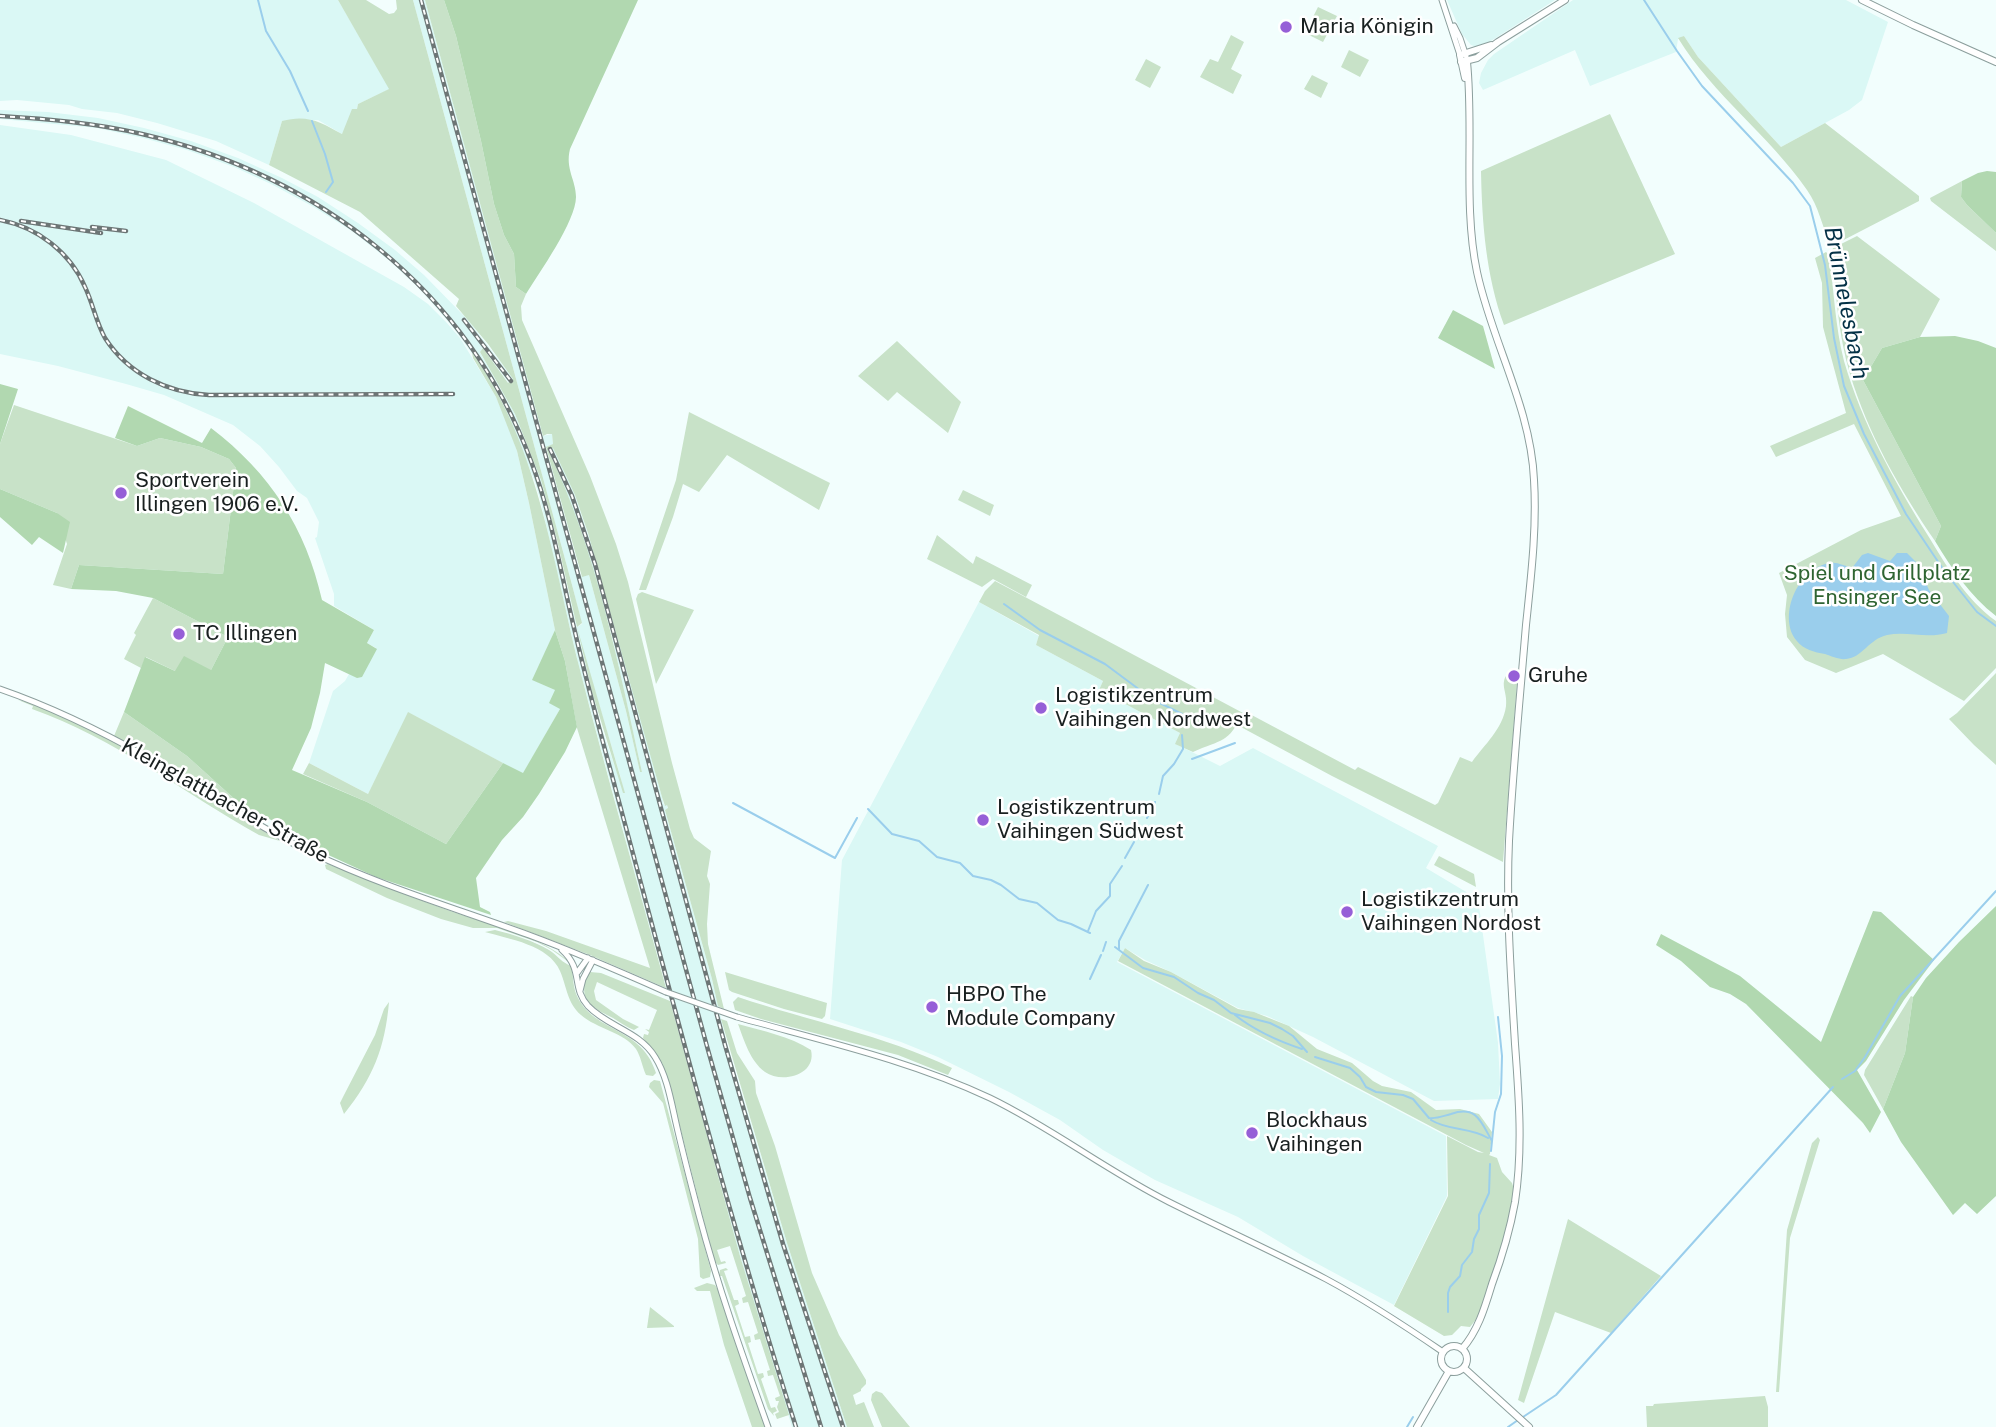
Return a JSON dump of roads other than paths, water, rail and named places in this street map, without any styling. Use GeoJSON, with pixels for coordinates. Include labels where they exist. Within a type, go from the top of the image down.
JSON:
{"type":"FeatureCollection","features":[{"type":"Feature","properties":{"kind":"main road"},"geometry":{"type":"LineString","coordinates":[[1462,1349],[1479,1322],[1499,1265],[1511,1222],[1517,1184],[1519,1113],[1508,876],[1517,722],[1535,520],[1531,444],[1488,314],[1474,254],[1470,107],[1463,58],[1496,43],[1565,0]]}},
{"type":"Feature","properties":{"kind":"main road"},"geometry":{"type":"LineString","coordinates":[[1862,0],[1996,62]]}},
{"type":"Feature","properties":{"kind":"main road"},"geometry":{"type":"LineString","coordinates":[[1451,1346],[1462,1349],[1467,1358],[1464,1368],[1458,1372],[1448,1371],[1441,1361],[1443,1352],[1451,1346]]}},
{"type":"Feature","properties":{"kind":"main road"},"geometry":{"type":"LineString","coordinates":[[1464,1368],[1529,1427]]}},
{"type":"Feature","properties":{"kind":"main road"},"geometry":{"type":"LineString","coordinates":[[1417,1427],[1448,1371]]}},
{"type":"Feature","properties":{"kind":"street"},"geometry":{"type":"LineString","coordinates":[[1442,0],[1460,37],[1463,58]]}},
{"type":"Feature","properties":{"kind":"street","name":"Kleinglattbacher Straße"},"geometry":{"type":"LineString","coordinates":[[0,689],[57,710],[92,727],[262,826],[316,855],[374,880],[557,946],[666,992],[737,1017],[908,1065],[994,1100],[1133,1183],[1365,1301],[1443,1352]]}},
{"type":"Feature","properties":{"kind":"street"},"geometry":{"type":"LineString","coordinates":[[557,946],[572,960],[583,999],[594,1011],[643,1042],[659,1065],[711,1258],[768,1427]]}},
{"type":"Feature","properties":{"kind":"street"},"geometry":{"type":"LineString","coordinates":[[577,973],[590,959]]}},
{"type":"Feature","properties":{"kind":"street"},"geometry":{"type":"LineString","coordinates":[[580,991],[590,959]]}},
{"type":"Feature","properties":{"kind":"water","name":"Spiel und Grillplatz Ensinger See"},"geometry":{"type":"Polygon","coordinates":[[[1868,553],[1890,561],[1897,553],[1907,553],[1917,563],[1929,590],[1949,616],[1947,633],[1887,635],[1875,640],[1852,658],[1846,659],[1802,646],[1791,630],[1789,618],[1794,593],[1801,582],[1820,566],[1833,563],[1852,568],[1862,555],[1868,553]]]}},
{"type":"Feature","properties":{"kind":"waterway"},"geometry":{"type":"LineString","coordinates":[[258,0],[266,31],[290,71],[308,111]]}},
{"type":"Feature","properties":{"kind":"waterway","name":"Brünnelesbach"},"geometry":{"type":"LineString","coordinates":[[1644,0],[1702,86],[1793,183],[1810,206],[1825,265],[1834,338],[1844,386],[1864,434],[1906,514],[1945,572],[1977,612],[1996,626]]}},
{"type":"Feature","properties":{"kind":"waterway"},"geometry":{"type":"LineString","coordinates":[[312,121],[333,182],[326,192]]}},
{"type":"Feature","properties":{"kind":"waterway"},"geometry":{"type":"LineString","coordinates":[[1004,604],[1040,630],[1105,664],[1152,699],[1182,714],[1187,723]]}},
{"type":"Feature","properties":{"kind":"waterway"},"geometry":{"type":"LineString","coordinates":[[1159,794],[1163,776],[1183,749],[1182,735]]}},
{"type":"Feature","properties":{"kind":"waterway"},"geometry":{"type":"LineString","coordinates":[[1192,759],[1235,743]]}},
{"type":"Feature","properties":{"kind":"waterway"},"geometry":{"type":"LineString","coordinates":[[1147,818],[1155,802]]}},
{"type":"Feature","properties":{"kind":"waterway"},"geometry":{"type":"LineString","coordinates":[[733,803],[835,858],[857,818]]}},
{"type":"Feature","properties":{"kind":"waterway"},"geometry":{"type":"LineString","coordinates":[[868,809],[892,834],[919,841],[937,857],[960,863],[973,876],[991,880],[1019,899],[1037,903],[1058,920],[1090,933]]}},
{"type":"Feature","properties":{"kind":"waterway"},"geometry":{"type":"LineString","coordinates":[[1125,858],[1134,842]]}},
{"type":"Feature","properties":{"kind":"waterway"},"geometry":{"type":"LineString","coordinates":[[1088,931],[1096,911],[1110,896],[1110,884],[1122,866]]}},
{"type":"Feature","properties":{"kind":"waterway"},"geometry":{"type":"LineString","coordinates":[[1119,949],[1119,941],[1148,885]]}},
{"type":"Feature","properties":{"kind":"waterway","name":"Brünnelesbach"},"geometry":{"type":"LineString","coordinates":[[1842,1079],[1855,1071],[1865,1057],[1900,996],[1996,891]]}},
{"type":"Feature","properties":{"kind":"waterway"},"geometry":{"type":"LineString","coordinates":[[1103,951],[1106,942]]}},
{"type":"Feature","properties":{"kind":"waterway"},"geometry":{"type":"LineString","coordinates":[[1115,947],[1143,968],[1174,977],[1231,1013],[1270,1023],[1282,1029],[1293,1036],[1307,1052]]}},
{"type":"Feature","properties":{"kind":"waterway"},"geometry":{"type":"LineString","coordinates":[[1090,979],[1101,955]]}},
{"type":"Feature","properties":{"kind":"waterway"},"geometry":{"type":"LineString","coordinates":[[1235,1015],[1267,1035],[1302,1049]]}},
{"type":"Feature","properties":{"kind":"waterway"},"geometry":{"type":"LineString","coordinates":[[1491,1151],[1495,1112],[1501,1094],[1502,1056],[1498,1017]]}},
{"type":"Feature","properties":{"kind":"waterway"},"geometry":{"type":"LineString","coordinates":[[1315,1057],[1350,1068],[1366,1087],[1376,1092],[1413,1099],[1429,1118],[1460,1112],[1472,1114],[1481,1122],[1492,1141]]}},
{"type":"Feature","properties":{"kind":"waterway"},"geometry":{"type":"LineString","coordinates":[[1523,1417],[1556,1395],[1833,1087]]}},
{"type":"Feature","properties":{"kind":"waterway"},"geometry":{"type":"LineString","coordinates":[[1431,1120],[1488,1138]]}},
{"type":"Feature","properties":{"kind":"waterway"},"geometry":{"type":"LineString","coordinates":[[1448,1312],[1450,1287],[1460,1276],[1462,1265],[1472,1252],[1479,1229],[1479,1215],[1489,1193],[1490,1164]]}},
{"type":"Feature","properties":{"kind":"waterway"},"geometry":{"type":"LineString","coordinates":[[1407,1427],[1413,1417]]}},
{"type":"Feature","properties":{"kind":"waterway"},"geometry":{"type":"LineString","coordinates":[[1508,1427],[1518,1420]]}},
{"type":"Feature","properties":{"kind":"railway"},"geometry":{"type":"LineString","coordinates":[[421,0],[708,1050],[750,1198],[821,1427]]}},
{"type":"Feature","properties":{"kind":"railway"},"geometry":{"type":"LineString","coordinates":[[0,116],[71,122],[142,134],[207,153],[268,178],[326,210],[378,248],[426,293],[468,343],[503,399],[531,461],[545,503],[589,690],[680,1028],[747,1268],[796,1427]]}},
{"type":"Feature","properties":{"kind":"railway"},"geometry":{"type":"LineString","coordinates":[[0,220],[14,223],[39,235],[61,252],[79,274],[102,332],[114,351],[137,371],[164,386],[209,395],[453,394]]}},
{"type":"Feature","properties":{"kind":"railway"},"geometry":{"type":"LineString","coordinates":[[21,221],[101,233]]}},
{"type":"Feature","properties":{"kind":"railway"},"geometry":{"type":"LineString","coordinates":[[92,227],[126,231]]}},
{"type":"Feature","properties":{"kind":"railway"},"geometry":{"type":"LineString","coordinates":[[464,320],[511,381]]}},
{"type":"Feature","properties":{"kind":"railway"},"geometry":{"type":"LineString","coordinates":[[550,449],[572,496],[595,564],[725,1045],[783,1244],[843,1427]]}},
{"type":"Feature","properties":{"kind":"place","name":"Maria Königin"},"geometry":{"type":"Point","coordinates":[1286,27]}},
{"type":"Feature","properties":{"kind":"place","name":"Sportverein Illingen 1906 e.V."},"geometry":{"type":"Point","coordinates":[121,493]}},
{"type":"Feature","properties":{"kind":"place","name":"TC Illingen"},"geometry":{"type":"Point","coordinates":[179,634]}},
{"type":"Feature","properties":{"kind":"place","name":"Gruhe"},"geometry":{"type":"Point","coordinates":[1514,676]}},
{"type":"Feature","properties":{"kind":"place","name":"Logistikzentrum Vaihingen Nordwest"},"geometry":{"type":"Point","coordinates":[1041,708]}},
{"type":"Feature","properties":{"kind":"place","name":"Logistikzentrum Vaihingen Südwest"},"geometry":{"type":"Point","coordinates":[983,820]}},
{"type":"Feature","properties":{"kind":"place","name":"Logistikzentrum Vaihingen Nordost"},"geometry":{"type":"Point","coordinates":[1347,912]}},
{"type":"Feature","properties":{"kind":"place","name":"HBPO The Module Company"},"geometry":{"type":"Point","coordinates":[932,1007]}},
{"type":"Feature","properties":{"kind":"place","name":"Blockhaus Vaihingen"},"geometry":{"type":"Point","coordinates":[1252,1133]}}]}
